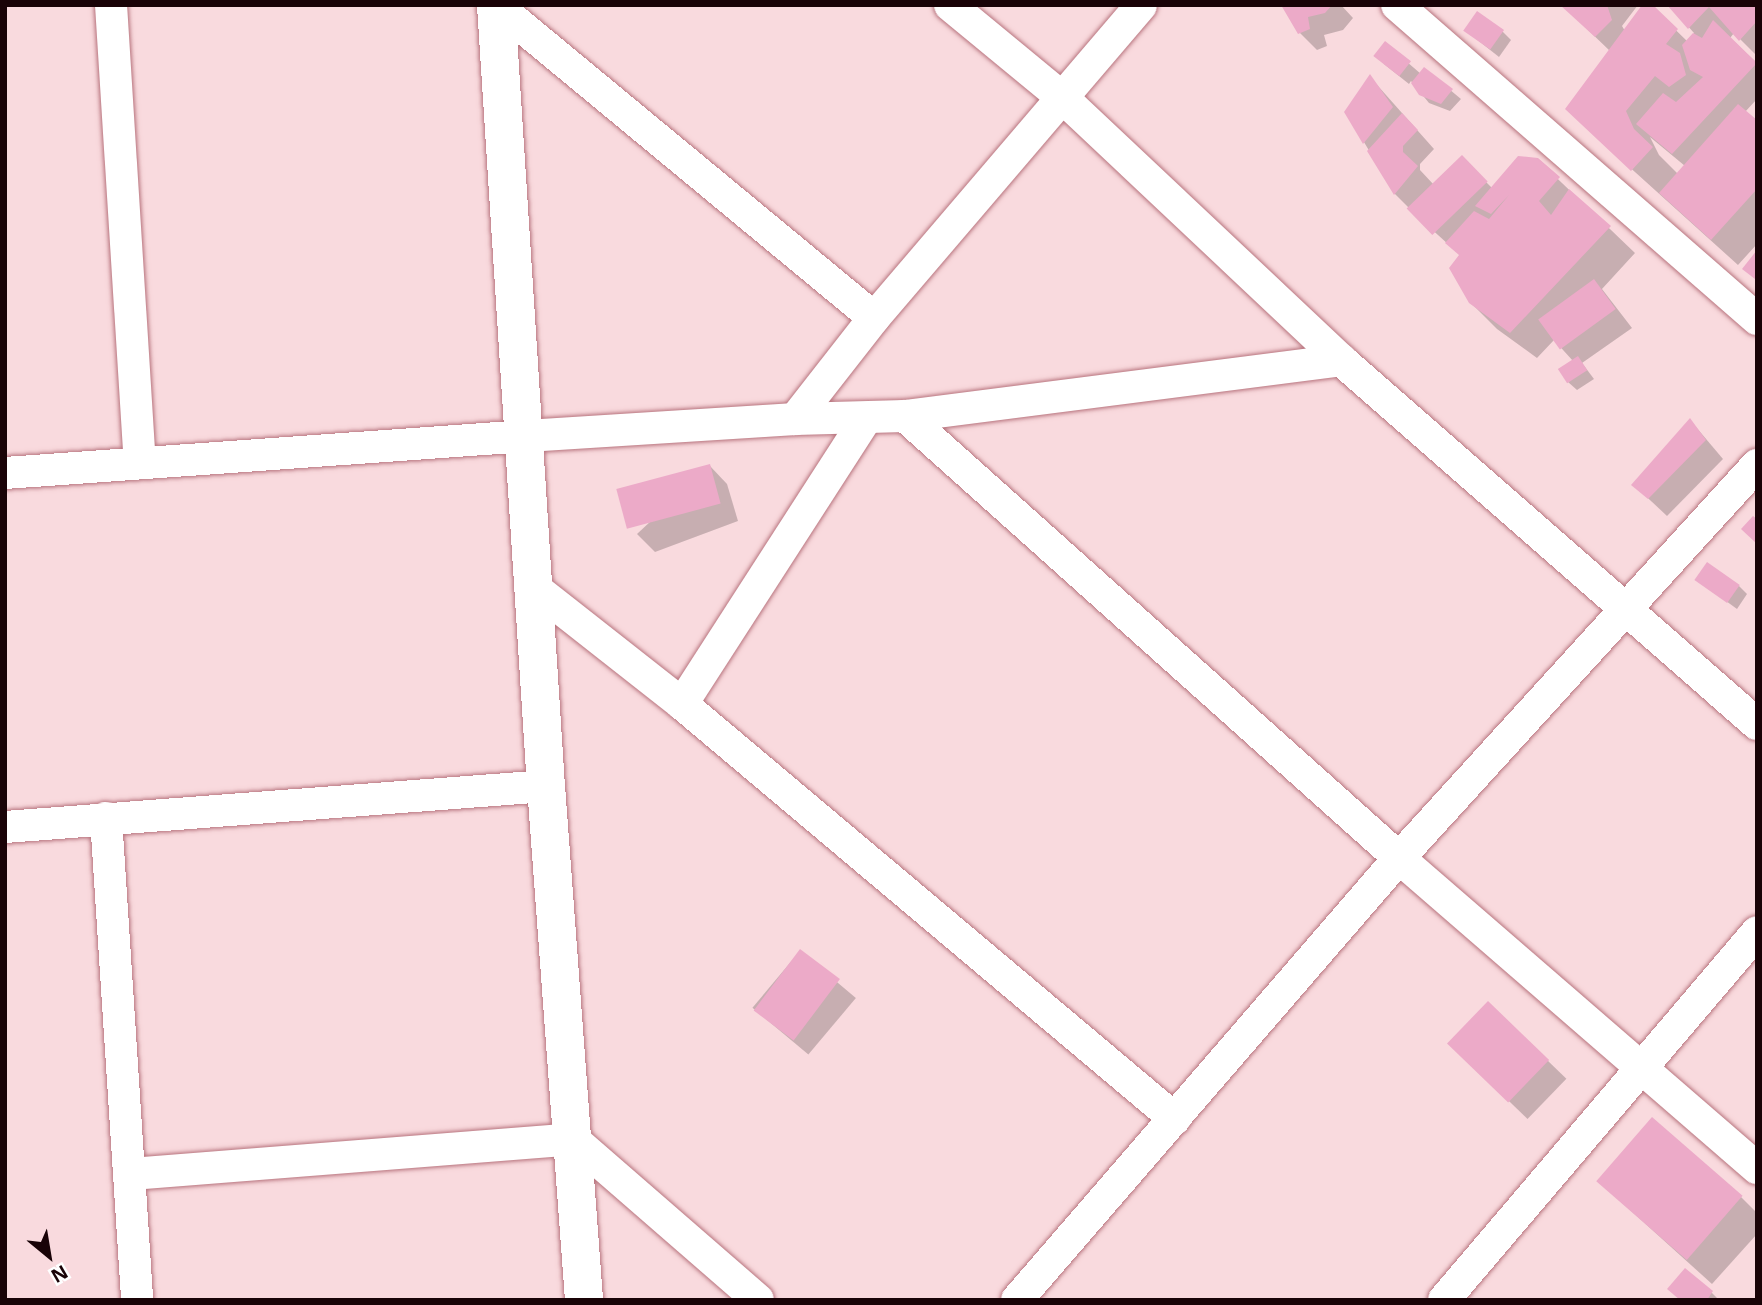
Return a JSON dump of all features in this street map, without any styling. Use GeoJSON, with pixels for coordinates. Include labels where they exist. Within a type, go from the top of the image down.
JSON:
{"type":"FeatureCollection","features":[{"type":"Feature","properties":{"kind":"street"},"geometry":{"type":"LineString","coordinates":[[111,5],[140,463]]}},
{"type":"Feature","properties":{"kind":"street"},"geometry":{"type":"LineString","coordinates":[[950,5],[1063,98],[1341,360],[1757,724]]}},
{"type":"Feature","properties":{"kind":"street"},"geometry":{"type":"LineString","coordinates":[[796,419],[874,318],[1141,5]]}},
{"type":"Feature","properties":{"kind":"street"},"geometry":{"type":"LineString","coordinates":[[1397,5],[1757,319]]}},
{"type":"Feature","properties":{"kind":"street"},"geometry":{"type":"LineString","coordinates":[[496,6],[874,318]]}},
{"type":"Feature","properties":{"kind":"street"},"geometry":{"type":"LineString","coordinates":[[496,6],[536,589],[546,786],[584,1300]]}},
{"type":"Feature","properties":{"kind":"street"},"geometry":{"type":"LineString","coordinates":[[5,473],[526,436],[796,419],[905,416],[1341,360]]}},
{"type":"Feature","properties":{"kind":"street"},"geometry":{"type":"LineString","coordinates":[[905,416],[1399,858],[1757,1168]]}},
{"type":"Feature","properties":{"kind":"street"},"geometry":{"type":"LineString","coordinates":[[682,704],[866,419]]}},
{"type":"Feature","properties":{"kind":"street"},"geometry":{"type":"LineString","coordinates":[[1017,1300],[1399,858],[1757,465]]}},
{"type":"Feature","properties":{"kind":"street"},"geometry":{"type":"LineString","coordinates":[[536,589],[682,704],[1175,1119]]}},
{"type":"Feature","properties":{"kind":"street"},"geometry":{"type":"LineString","coordinates":[[5,827],[546,786]]}},
{"type":"Feature","properties":{"kind":"street"},"geometry":{"type":"LineString","coordinates":[[106,818],[131,1174],[136,1300]]}},
{"type":"Feature","properties":{"kind":"street"},"geometry":{"type":"LineString","coordinates":[[1444,1300],[1757,932]]}},
{"type":"Feature","properties":{"kind":"street"},"geometry":{"type":"LineString","coordinates":[[131,1174],[573,1139],[758,1300]]}},
{"type":"Feature","properties":{"kind":"building"},"geometry":{"type":"Polygon","coordinates":[[[1281,5],[1332,5],[1325,13],[1308,17],[1310,29],[1298,34],[1281,5]]]}},
{"type":"Feature","properties":{"kind":"building"},"geometry":{"type":"Polygon","coordinates":[[[1560,5],[1607,5],[1612,20],[1595,37],[1560,5]]]}},
{"type":"Feature","properties":{"kind":"building"},"geometry":{"type":"Polygon","coordinates":[[[1642,5],[1653,5],[1678,29],[1666,44],[1680,53],[1686,75],[1669,87],[1655,76],[1626,111],[1634,129],[1653,147],[1631,171],[1565,109],[1642,5]]]}},
{"type":"Feature","properties":{"kind":"building"},"geometry":{"type":"Polygon","coordinates":[[[1667,5],[1757,5],[1757,21],[1739,41],[1709,7],[1688,29],[1667,5]]]}},
{"type":"Feature","properties":{"kind":"building"},"geometry":{"type":"Polygon","coordinates":[[[1477,11],[1504,30],[1490,50],[1463,31],[1477,11]]]}},
{"type":"Feature","properties":{"kind":"building"},"geometry":{"type":"Polygon","coordinates":[[[1713,20],[1757,63],[1672,154],[1636,124],[1663,93],[1676,102],[1703,77],[1690,70],[1682,45],[1693,33],[1702,38],[1713,20]]]}},
{"type":"Feature","properties":{"kind":"building"},"geometry":{"type":"Polygon","coordinates":[[[1385,41],[1411,61],[1399,76],[1373,56],[1385,41]]]}},
{"type":"Feature","properties":{"kind":"building"},"geometry":{"type":"Polygon","coordinates":[[[1424,67],[1453,89],[1441,104],[1419,95],[1411,83],[1424,67]]]}},
{"type":"Feature","properties":{"kind":"building"},"geometry":{"type":"Polygon","coordinates":[[[1370,74],[1393,107],[1363,144],[1344,112],[1370,74]]]}},
{"type":"Feature","properties":{"kind":"building"},"geometry":{"type":"Polygon","coordinates":[[[1738,104],[1757,120],[1757,189],[1711,240],[1659,193],[1738,104]]]}},
{"type":"Feature","properties":{"kind":"building"},"geometry":{"type":"Polygon","coordinates":[[[1402,113],[1418,130],[1403,146],[1403,152],[1418,166],[1394,195],[1367,151],[1402,113]]]}},
{"type":"Feature","properties":{"kind":"building"},"geometry":{"type":"Polygon","coordinates":[[[1462,155],[1488,182],[1432,235],[1407,208],[1462,155]]]}},
{"type":"Feature","properties":{"kind":"building"},"geometry":{"type":"Polygon","coordinates":[[[1518,156],[1538,158],[1560,177],[1539,201],[1551,215],[1569,189],[1611,226],[1510,333],[1469,303],[1449,268],[1459,255],[1445,243],[1474,211],[1489,219],[1509,195],[1491,214],[1475,206],[1518,156]]]}},
{"type":"Feature","properties":{"kind":"building"},"geometry":{"type":"Polygon","coordinates":[[[1757,250],[1757,276],[1755,279],[1742,269],[1757,250]]]}},
{"type":"Feature","properties":{"kind":"building"},"geometry":{"type":"Polygon","coordinates":[[[1594,279],[1616,309],[1560,349],[1538,320],[1594,279]]]}},
{"type":"Feature","properties":{"kind":"building"},"geometry":{"type":"Polygon","coordinates":[[[1578,356],[1587,370],[1567,383],[1558,369],[1578,356]]]}},
{"type":"Feature","properties":{"kind":"building"},"geometry":{"type":"Polygon","coordinates":[[[1690,418],[1706,440],[1648,499],[1631,485],[1690,418]]]}},
{"type":"Feature","properties":{"kind":"building"},"geometry":{"type":"Polygon","coordinates":[[[710,464],[721,504],[627,529],[616,489],[710,464]]]}},
{"type":"Feature","properties":{"kind":"building"},"geometry":{"type":"Polygon","coordinates":[[[1753,516],[1757,519],[1757,544],[1741,529],[1753,516]]]}},
{"type":"Feature","properties":{"kind":"building"},"geometry":{"type":"Polygon","coordinates":[[[1707,562],[1740,585],[1727,603],[1694,580],[1707,562]]]}},
{"type":"Feature","properties":{"kind":"building"},"geometry":{"type":"Polygon","coordinates":[[[800,949],[840,979],[794,1041],[754,1010],[800,949]]]}},
{"type":"Feature","properties":{"kind":"building"},"geometry":{"type":"Polygon","coordinates":[[[1488,1001],[1549,1060],[1508,1102],[1447,1043],[1488,1001]]]}},
{"type":"Feature","properties":{"kind":"building"},"geometry":{"type":"Polygon","coordinates":[[[1652,1117],[1743,1196],[1687,1260],[1596,1181],[1652,1117]]]}},
{"type":"Feature","properties":{"kind":"building"},"geometry":{"type":"Polygon","coordinates":[[[1685,1268],[1713,1291],[1707,1300],[1680,1300],[1667,1289],[1685,1268]]]}}]}
